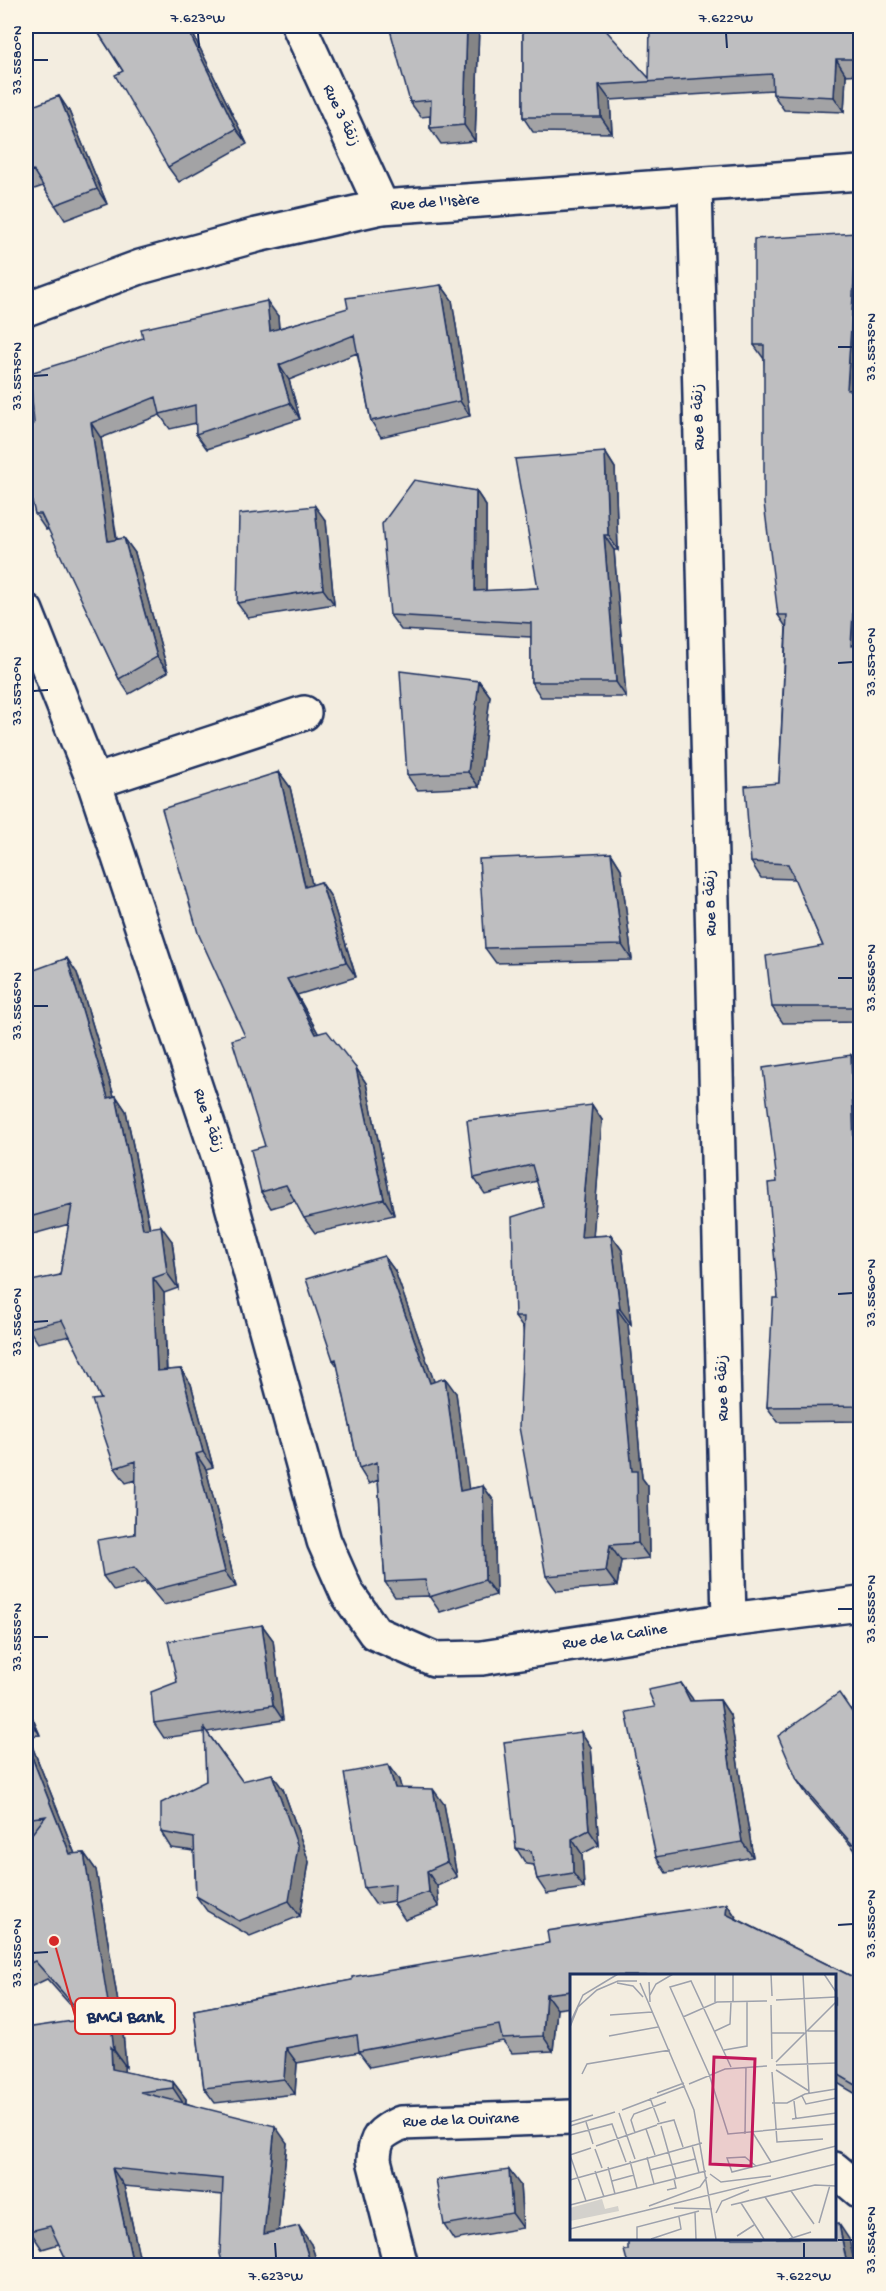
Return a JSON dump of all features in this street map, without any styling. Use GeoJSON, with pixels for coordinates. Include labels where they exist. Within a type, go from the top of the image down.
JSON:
{"type":"FeatureCollection","features":[{"type":"Feature","properties":{"kind":"street","name":"Rue 3 زنقة"},"geometry":{"type":"LineString","coordinates":[[299,26],[382,207]]}},
{"type":"Feature","properties":{"kind":"street","name":"Rue de l'Isère"},"geometry":{"type":"LineString","coordinates":[[26,309],[140,267],[257,235],[382,207],[861,173]]}},
{"type":"Feature","properties":{"kind":"street","name":"Rue 8 زنقة"},"geometry":{"type":"LineString","coordinates":[[695,185],[729,1620]]}},
{"type":"Feature","properties":{"kind":"street","name":"Rue 7 زنقة"},"geometry":{"type":"LineString","coordinates":[[26,611],[94,782],[219,1158],[324,1541],[347,1593],[375,1633]]}},
{"type":"Feature","properties":{"kind":"street"},"geometry":{"type":"LineString","coordinates":[[94,782],[304,713]]}},
{"type":"Feature","properties":{"kind":"street","name":"Rue de la Caline"},"geometry":{"type":"LineString","coordinates":[[375,1633],[434,1659],[482,1658],[729,1620],[861,1604]]}},
{"type":"Feature","properties":{"kind":"street","name":"Rue de la Ouirane"},"geometry":{"type":"LineString","coordinates":[[401,2265],[374,2160],[374,2146],[378,2137],[386,2130],[401,2123],[570,2117]]}},
{"type":"Feature","properties":{"kind":"street"},"geometry":{"type":"LineString","coordinates":[[835,2170],[861,2192]]}},
{"type":"Feature","properties":{"kind":"building"},"geometry":{"type":"Polygon","coordinates":[[[94,26],[186,26],[236,129],[168,167],[115,75],[123,71],[94,26]]]}},
{"type":"Feature","properties":{"kind":"building"},"geometry":{"type":"Polygon","coordinates":[[[389,26],[467,26],[464,125],[430,128],[431,100],[410,102],[389,26]]]}},
{"type":"Feature","properties":{"kind":"building"},"geometry":{"type":"Polygon","coordinates":[[[602,26],[649,78],[650,26],[861,26],[861,59],[836,59],[834,97],[773,94],[772,74],[599,85],[601,117],[523,117],[523,28],[602,26]]]}},
{"type":"Feature","properties":{"kind":"building"},"geometry":{"type":"Polygon","coordinates":[[[26,92],[33,106],[59,96],[97,189],[55,205],[33,170],[26,173],[26,92]]]}},
{"type":"Feature","properties":{"kind":"building"},"geometry":{"type":"Polygon","coordinates":[[[857,233],[847,390],[861,389],[861,481],[851,646],[861,645],[861,1007],[772,1007],[766,956],[823,946],[788,864],[751,862],[745,786],[779,783],[787,615],[778,615],[764,503],[764,345],[754,345],[754,239],[857,233]]]}},
{"type":"Feature","properties":{"kind":"building"},"geometry":{"type":"Polygon","coordinates":[[[441,285],[460,401],[371,421],[354,335],[279,365],[290,403],[196,434],[195,405],[160,414],[156,397],[91,423],[108,541],[124,538],[157,657],[119,679],[41,514],[35,514],[26,476],[26,430],[34,424],[30,373],[143,338],[141,329],[267,301],[270,331],[348,308],[346,298],[441,285]]]}},
{"type":"Feature","properties":{"kind":"building"},"geometry":{"type":"Polygon","coordinates":[[[605,452],[608,535],[604,535],[616,682],[531,682],[531,623],[390,615],[382,524],[414,480],[476,491],[475,591],[538,588],[515,459],[605,452]]]}},
{"type":"Feature","properties":{"kind":"building"},"geometry":{"type":"Polygon","coordinates":[[[315,506],[323,589],[237,603],[239,514],[315,506]]]}},
{"type":"Feature","properties":{"kind":"building"},"geometry":{"type":"Polygon","coordinates":[[[400,671],[479,681],[468,772],[407,775],[400,671]]]}},
{"type":"Feature","properties":{"kind":"building"},"geometry":{"type":"Polygon","coordinates":[[[279,772],[305,887],[321,882],[346,962],[287,979],[316,1034],[327,1031],[356,1068],[384,1199],[304,1218],[286,1185],[261,1192],[251,1150],[265,1146],[232,1040],[245,1036],[198,933],[162,809],[279,772]]]}},
{"type":"Feature","properties":{"kind":"building"},"geometry":{"type":"Polygon","coordinates":[[[611,853],[622,945],[485,948],[479,859],[611,853]]]}},
{"type":"Feature","properties":{"kind":"building"},"geometry":{"type":"Polygon","coordinates":[[[67,958],[108,1098],[116,1096],[143,1229],[161,1226],[167,1273],[153,1278],[157,1371],[181,1369],[203,1452],[196,1454],[225,1572],[154,1590],[134,1567],[103,1576],[97,1540],[135,1534],[136,1461],[115,1468],[92,1400],[101,1399],[62,1320],[28,1328],[26,1324],[26,1282],[60,1275],[72,1205],[26,1218],[26,973],[67,958]]]}},
{"type":"Feature","properties":{"kind":"building"},"geometry":{"type":"Polygon","coordinates":[[[851,1055],[855,1176],[861,1176],[861,1406],[767,1407],[773,1298],[778,1298],[768,1183],[777,1182],[763,1068],[851,1055]]]}},
{"type":"Feature","properties":{"kind":"building"},"geometry":{"type":"Polygon","coordinates":[[[592,1105],[581,1237],[611,1235],[620,1309],[617,1309],[632,1471],[637,1471],[638,1543],[610,1545],[606,1571],[546,1576],[519,1427],[524,1317],[515,1317],[512,1217],[544,1207],[532,1165],[474,1178],[467,1120],[592,1105]]]}},
{"type":"Feature","properties":{"kind":"building"},"geometry":{"type":"Polygon","coordinates":[[[384,1256],[430,1383],[445,1378],[460,1491],[483,1486],[485,1580],[429,1597],[425,1580],[385,1582],[377,1462],[359,1468],[336,1359],[333,1360],[306,1279],[384,1256]]]}},
{"type":"Feature","properties":{"kind":"building"},"geometry":{"type":"Polygon","coordinates":[[[262,1625],[273,1705],[154,1723],[151,1692],[177,1682],[168,1641],[262,1625]]]}},
{"type":"Feature","properties":{"kind":"building"},"geometry":{"type":"Polygon","coordinates":[[[681,1683],[690,1701],[720,1700],[742,1842],[656,1857],[626,1712],[655,1707],[648,1690],[681,1683]]]}},
{"type":"Feature","properties":{"kind":"building"},"geometry":{"type":"Polygon","coordinates":[[[839,1693],[861,1725],[861,1843],[858,1841],[852,1844],[797,1780],[778,1736],[839,1693]]]}},
{"type":"Feature","properties":{"kind":"building"},"geometry":{"type":"Polygon","coordinates":[[[204,1728],[242,1781],[272,1774],[298,1847],[289,1901],[239,1921],[196,1896],[194,1838],[161,1832],[161,1803],[206,1781],[204,1728]]]}},
{"type":"Feature","properties":{"kind":"building"},"geometry":{"type":"Polygon","coordinates":[[[581,1732],[589,1830],[572,1839],[573,1873],[537,1879],[531,1851],[516,1848],[504,1742],[581,1732]]]}},
{"type":"Feature","properties":{"kind":"building"},"geometry":{"type":"Polygon","coordinates":[[[26,1742],[70,1854],[84,1853],[110,2015],[114,2050],[111,2047],[112,2069],[173,2082],[173,2088],[140,2092],[275,2126],[264,2234],[299,2226],[311,2265],[223,2265],[220,2254],[223,2179],[112,2168],[133,2265],[69,2265],[50,2226],[30,2231],[26,2211],[26,2028],[86,2019],[35,1961],[26,1965],[26,1841],[46,1816],[26,1819],[26,1742]]]}},
{"type":"Feature","properties":{"kind":"building"},"geometry":{"type":"Polygon","coordinates":[[[388,1765],[395,1788],[433,1789],[447,1862],[427,1871],[429,1892],[394,1904],[395,1884],[364,1888],[344,1773],[388,1765]]]}},
{"type":"Feature","properties":{"kind":"building"},"geometry":{"type":"Polygon","coordinates":[[[727,1904],[726,1914],[861,1981],[861,2088],[835,2073],[835,1974],[570,1974],[570,1991],[546,1994],[543,2036],[502,2038],[499,2025],[359,2051],[357,2035],[286,2048],[284,2079],[204,2088],[194,2010],[352,1980],[352,1977],[549,1943],[547,1931],[727,1904]]]}},
{"type":"Feature","properties":{"kind":"building"},"geometry":{"type":"Polygon","coordinates":[[[509,2170],[512,2213],[444,2225],[436,2180],[509,2170]]]}},
{"type":"Feature","properties":{"kind":"building"},"geometry":{"type":"Polygon","coordinates":[[[835,2224],[839,2224],[847,2265],[628,2265],[624,2250],[628,2250],[628,2240],[835,2240],[835,2224]]]}},
{"type":"Feature","properties":{"kind":"place","name":"BMCI Bank"},"geometry":{"type":"Point","coordinates":[54,1941]}}]}
